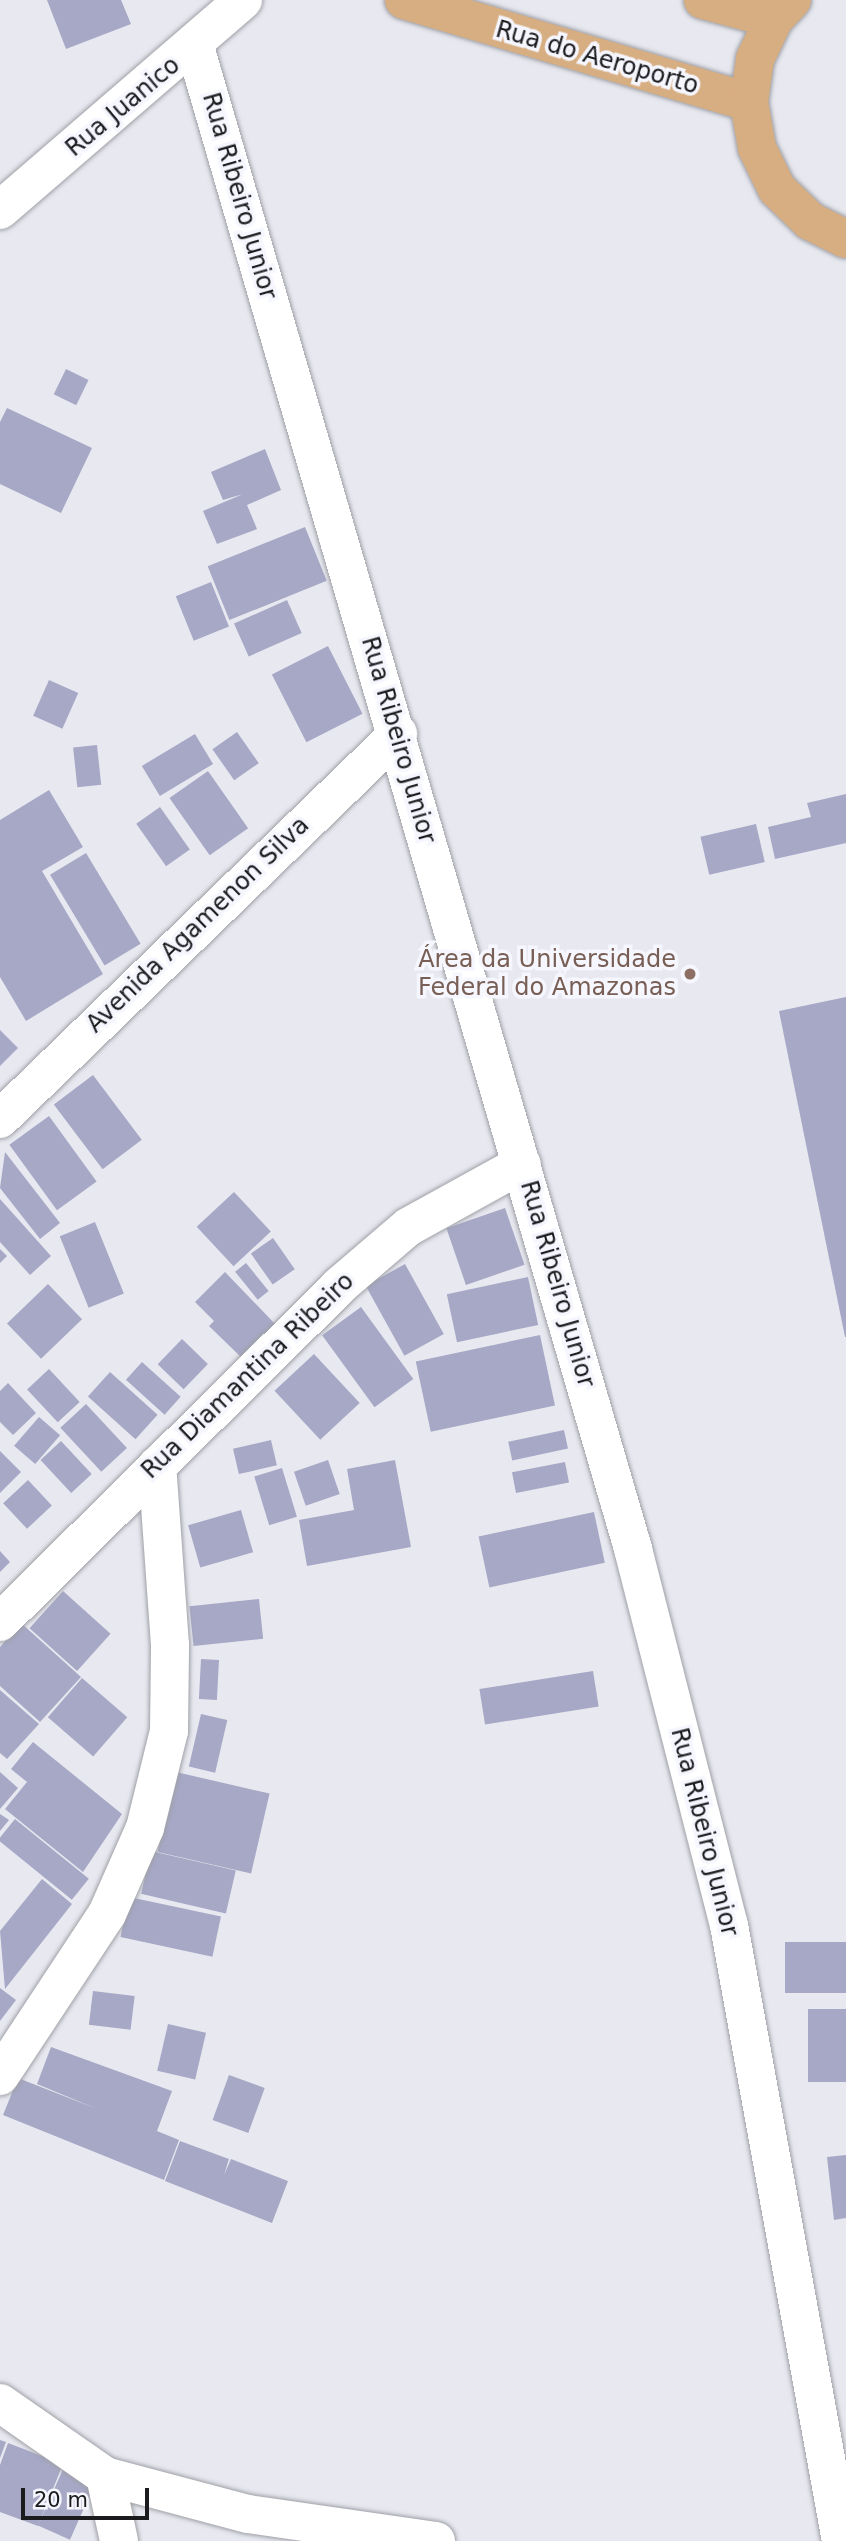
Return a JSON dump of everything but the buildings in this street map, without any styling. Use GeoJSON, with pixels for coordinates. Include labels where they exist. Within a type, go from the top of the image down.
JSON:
{"type":"FeatureCollection","features":[{"type":"Feature","properties":{"kind":"main road","name":"Rua do Aeroporto"},"geometry":{"type":"LineString","coordinates":[[404,0],[749,102]]}},
{"type":"Feature","properties":{"kind":"main road"},"geometry":{"type":"LineString","coordinates":[[703,0],[783,9],[755,59],[749,102],[757,148],[777,188],[810,221],[846,239]]}},
{"type":"Feature","properties":{"kind":"street","name":"Rua Juanico"},"geometry":{"type":"LineString","coordinates":[[0,210],[195,47],[243,0]]}},
{"type":"Feature","properties":{"kind":"street","name":"Rua Ribeiro Junior"},"geometry":{"type":"LineString","coordinates":[[195,47],[398,734],[634,1549],[729,1926],[841,2541]]}},
{"type":"Feature","properties":{"kind":"street","name":"Avenida Agamenon Silva"},"geometry":{"type":"LineString","coordinates":[[0,1119],[398,734]]}},
{"type":"Feature","properties":{"kind":"street","name":"Rua Diamantina Ribeiro"},"geometry":{"type":"LineString","coordinates":[[0,1622],[157,1465],[408,1227],[522,1164]]}},
{"type":"Feature","properties":{"kind":"street"},"geometry":{"type":"LineString","coordinates":[[0,2076],[107,1914],[145,1828],[169,1731],[170,1645],[157,1465]]}},
{"type":"Feature","properties":{"kind":"street"},"geometry":{"type":"LineString","coordinates":[[0,2403],[105,2476],[248,2514],[436,2541]]}},
{"type":"Feature","properties":{"kind":"street"},"geometry":{"type":"LineString","coordinates":[[105,2476],[119,2541]]}},
{"type":"Feature","properties":{"kind":"place","name":"Área da Universidade Federal do Amazonas"},"geometry":{"type":"Point","coordinates":[690,974]}}]}
